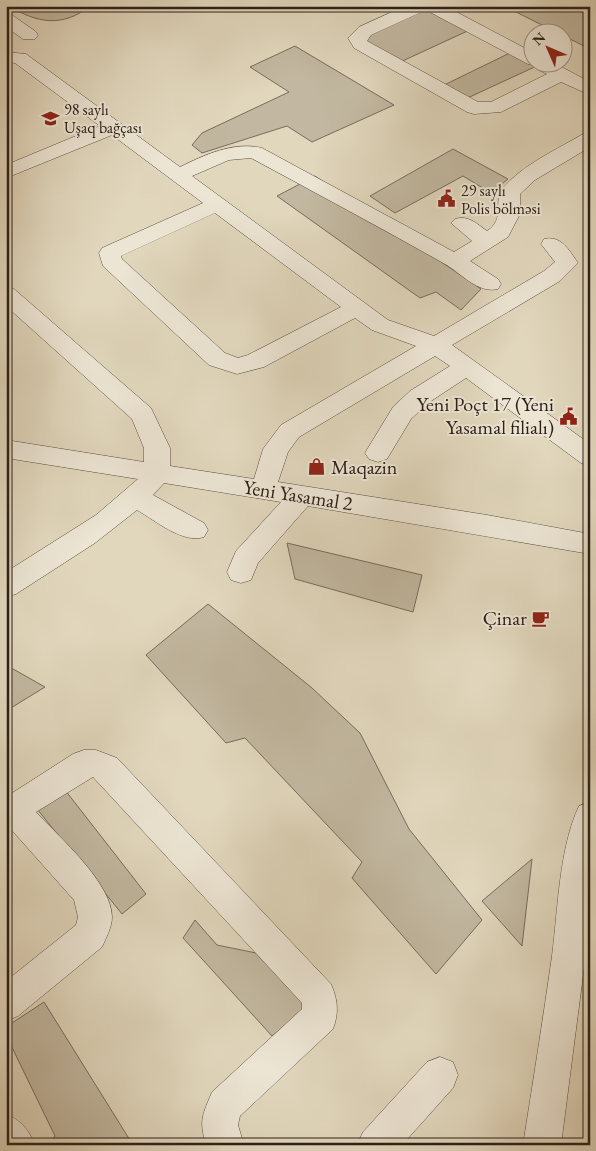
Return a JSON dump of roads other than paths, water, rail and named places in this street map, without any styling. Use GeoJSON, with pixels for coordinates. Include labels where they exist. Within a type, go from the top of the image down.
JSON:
{"type":"FeatureCollection","features":[{"type":"Feature","properties":{"kind":"street"},"geometry":{"type":"LineString","coordinates":[[420,6],[365,31],[357,38],[360,44],[474,108],[494,108],[562,74]]}},
{"type":"Feature","properties":{"kind":"street"},"geometry":{"type":"LineString","coordinates":[[432,6],[524,55]]}},
{"type":"Feature","properties":{"kind":"street"},"geometry":{"type":"LineString","coordinates":[[6,19],[29,34]]}},
{"type":"Feature","properties":{"kind":"street"},"geometry":{"type":"LineString","coordinates":[[6,56],[20,58],[380,325],[436,345],[590,457]]}},
{"type":"Feature","properties":{"kind":"street"},"geometry":{"type":"LineString","coordinates":[[558,72],[590,89]]}},
{"type":"Feature","properties":{"kind":"street"},"geometry":{"type":"LineString","coordinates":[[6,172],[113,128]]}},
{"type":"Feature","properties":{"kind":"street"},"geometry":{"type":"LineString","coordinates":[[455,261],[500,232],[510,214],[510,193],[528,176],[590,138]]}},
{"type":"Feature","properties":{"kind":"street"},"geometry":{"type":"LineString","coordinates":[[177,176],[215,157],[238,151],[255,152],[455,261],[490,284]]}},
{"type":"Feature","properties":{"kind":"street"},"geometry":{"type":"LineString","coordinates":[[216,205],[110,253],[110,261],[217,359],[237,366],[256,361],[356,308]]}},
{"type":"Feature","properties":{"kind":"street"},"geometry":{"type":"LineString","coordinates":[[462,223],[486,241]]}},
{"type":"Feature","properties":{"kind":"street"},"geometry":{"type":"LineString","coordinates":[[263,490],[276,450],[290,431],[552,276],[567,263],[552,244]]}},
{"type":"Feature","properties":{"kind":"street"},"geometry":{"type":"LineString","coordinates":[[6,586],[105,522],[137,498],[157,475],[157,448],[142,414],[12,308]]}},
{"type":"Feature","properties":{"kind":"street"},"geometry":{"type":"LineString","coordinates":[[378,454],[402,412],[419,397],[466,367]]}},
{"type":"Feature","properties":{"kind":"street","name":"Yeni Yasamal 2"},"geometry":{"type":"LineString","coordinates":[[6,449],[590,544]]}},
{"type":"Feature","properties":{"kind":"street"},"geometry":{"type":"LineString","coordinates":[[241,572],[246,558],[302,496]]}},
{"type":"Feature","properties":{"kind":"street"},"geometry":{"type":"LineString","coordinates":[[137,498],[195,530]]}},
{"type":"Feature","properties":{"kind":"street"},"geometry":{"type":"LineString","coordinates":[[6,1004],[90,935],[95,917],[88,892],[10,811],[84,764],[96,763],[106,768],[319,996],[320,1016],[225,1105],[219,1125],[225,1145]]}},
{"type":"Feature","properties":{"kind":"street"},"geometry":{"type":"LineString","coordinates":[[542,1145],[580,960],[578,874],[590,816]]}},
{"type":"Feature","properties":{"kind":"street"},"geometry":{"type":"LineString","coordinates":[[376,1145],[440,1075]]}},
{"type":"Feature","properties":{"kind":"street"},"geometry":{"type":"LineString","coordinates":[[6,1133],[16,1145]]}},
{"type":"Feature","properties":{"kind":"place","name":"98 saylı Uşaq bağçası"},"geometry":{"type":"Point","coordinates":[50,118]}},
{"type":"Feature","properties":{"kind":"place","name":"29 saylı Polis bölməsi"},"geometry":{"type":"Point","coordinates":[447,199]}},
{"type":"Feature","properties":{"kind":"place","name":"Yeni Poçt 17 (Yeni Yasamal filialı)"},"geometry":{"type":"Point","coordinates":[568,416]}},
{"type":"Feature","properties":{"kind":"place","name":"Maqazin"},"geometry":{"type":"Point","coordinates":[317,467]}},
{"type":"Feature","properties":{"kind":"place","name":"Çinar"},"geometry":{"type":"Point","coordinates":[541,618]}}]}
